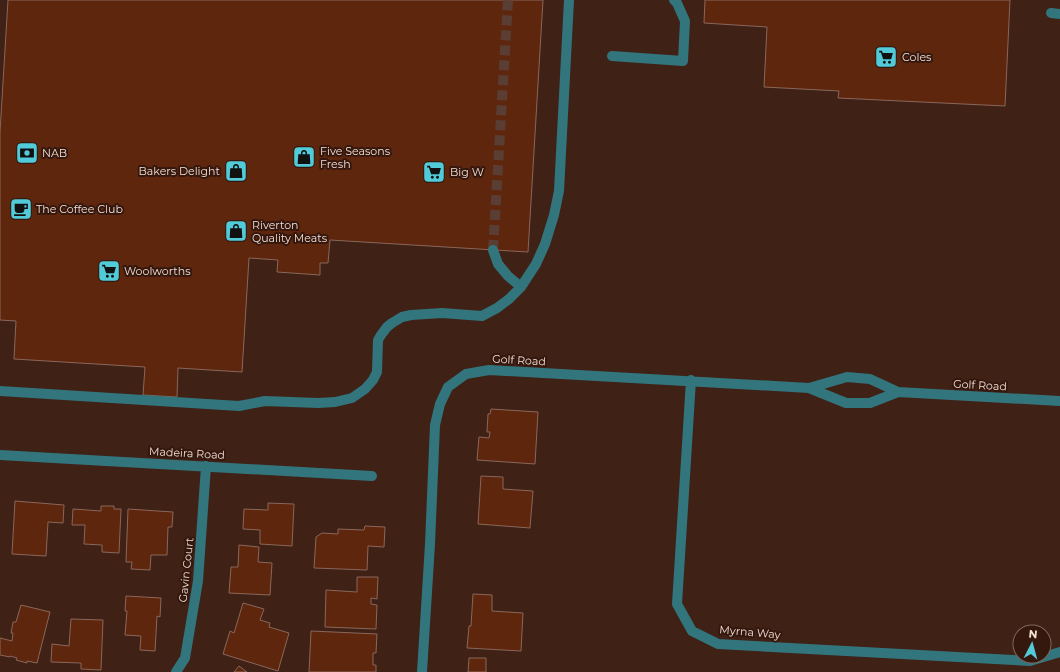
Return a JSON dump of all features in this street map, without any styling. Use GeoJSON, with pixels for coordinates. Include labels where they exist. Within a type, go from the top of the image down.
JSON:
{"type":"FeatureCollection","features":[{"type":"Feature","properties":{"kind":"street"},"geometry":{"type":"LineString","coordinates":[[0,391],[239,406],[265,401],[318,403],[335,402],[352,398],[365,389],[373,380],[376,372],[378,340],[392,322],[410,315],[442,313],[482,316],[497,308],[521,287],[536,264],[545,244],[554,215],[559,192],[569,0]]}},
{"type":"Feature","properties":{"kind":"street"},"geometry":{"type":"LineString","coordinates":[[612,56],[683,61],[686,21],[674,0]]}},
{"type":"Feature","properties":{"kind":"street"},"geometry":{"type":"LineString","coordinates":[[493,250],[498,264],[508,276],[521,287]]}},
{"type":"Feature","properties":{"kind":"street","name":"Golf Road"},"geometry":{"type":"LineString","coordinates":[[422,672],[430,544],[435,426],[440,404],[448,387],[466,374],[489,370],[690,380],[809,388],[846,402],[870,402],[898,392]]}},
{"type":"Feature","properties":{"kind":"street","name":"Golf Road"},"geometry":{"type":"LineString","coordinates":[[809,388],[846,377],[870,379],[898,392],[1060,401]]}},
{"type":"Feature","properties":{"kind":"street","name":"Myrna Way"},"geometry":{"type":"LineString","coordinates":[[690,380],[677,604],[692,631],[718,644],[1030,661],[1060,652]]}},
{"type":"Feature","properties":{"kind":"street","name":"Madeira Road"},"geometry":{"type":"LineString","coordinates":[[0,455],[372,476]]}},
{"type":"Feature","properties":{"kind":"street","name":"Gavin Court"},"geometry":{"type":"LineString","coordinates":[[176,672],[185,658],[198,581],[206,466]]}},
{"type":"Feature","properties":{"kind":"building"},"geometry":{"type":"Polygon","coordinates":[[[8,0],[543,0],[528,252],[330,240],[328,263],[320,263],[320,275],[277,272],[278,260],[249,258],[242,372],[178,368],[177,397],[143,395],[145,367],[14,359],[16,321],[0,320],[0,132],[8,0]]]}},
{"type":"Feature","properties":{"kind":"building","name":"Coles"},"geometry":{"type":"Polygon","coordinates":[[[705,0],[1010,0],[1005,106],[838,98],[839,91],[764,87],[767,27],[704,23],[705,0]]]}},
{"type":"Feature","properties":{"kind":"building"},"geometry":{"type":"Polygon","coordinates":[[[491,409],[538,412],[535,464],[477,460],[479,437],[489,438],[490,432],[487,432],[488,414],[490,414],[491,409]]]}},
{"type":"Feature","properties":{"kind":"building"},"geometry":{"type":"Polygon","coordinates":[[[481,476],[503,477],[503,489],[533,491],[530,528],[478,524],[481,476]]]}},
{"type":"Feature","properties":{"kind":"building"},"geometry":{"type":"Polygon","coordinates":[[[15,501],[64,505],[63,523],[48,522],[46,556],[12,554],[15,501]]]}},
{"type":"Feature","properties":{"kind":"building"},"geometry":{"type":"Polygon","coordinates":[[[268,503],[294,504],[292,546],[260,544],[260,530],[243,529],[244,509],[268,510],[268,503]]]}},
{"type":"Feature","properties":{"kind":"building"},"geometry":{"type":"Polygon","coordinates":[[[101,506],[114,506],[114,509],[121,509],[119,553],[102,552],[102,545],[84,544],[85,525],[72,525],[73,509],[101,511],[101,506]]]}},
{"type":"Feature","properties":{"kind":"building"},"geometry":{"type":"Polygon","coordinates":[[[128,509],[173,512],[172,527],[168,527],[167,555],[151,555],[150,570],[131,569],[132,562],[126,562],[128,509]]]}},
{"type":"Feature","properties":{"kind":"building"},"geometry":{"type":"Polygon","coordinates":[[[365,526],[385,527],[384,547],[368,546],[367,570],[314,568],[316,537],[322,533],[338,534],[338,529],[364,530],[365,526]]]}},
{"type":"Feature","properties":{"kind":"building"},"geometry":{"type":"Polygon","coordinates":[[[239,545],[259,547],[258,562],[272,563],[270,595],[229,593],[231,567],[238,567],[239,545]]]}},
{"type":"Feature","properties":{"kind":"building"},"geometry":{"type":"Polygon","coordinates":[[[357,577],[378,577],[377,599],[371,598],[371,604],[377,605],[376,629],[325,627],[326,590],[357,592],[357,577]]]}},
{"type":"Feature","properties":{"kind":"building"},"geometry":{"type":"Polygon","coordinates":[[[473,594],[492,595],[492,611],[523,613],[521,651],[467,648],[469,626],[471,626],[473,594]]]}},
{"type":"Feature","properties":{"kind":"building"},"geometry":{"type":"Polygon","coordinates":[[[126,596],[161,598],[160,617],[157,616],[155,651],[140,650],[141,636],[125,635],[127,611],[125,611],[126,596]]]}},
{"type":"Feature","properties":{"kind":"building"},"geometry":{"type":"Polygon","coordinates":[[[243,603],[264,609],[260,620],[270,623],[269,627],[289,633],[278,671],[223,654],[230,631],[234,633],[243,603]]]}},
{"type":"Feature","properties":{"kind":"building"},"geometry":{"type":"Polygon","coordinates":[[[21,605],[50,612],[37,663],[27,661],[27,663],[16,660],[17,658],[0,655],[0,638],[12,641],[13,633],[11,633],[13,622],[16,622],[21,605]]]}},
{"type":"Feature","properties":{"kind":"building"},"geometry":{"type":"Polygon","coordinates":[[[71,619],[103,620],[101,670],[81,669],[81,663],[51,662],[52,644],[69,646],[71,619]]]}},
{"type":"Feature","properties":{"kind":"building"},"geometry":{"type":"Polygon","coordinates":[[[311,631],[377,634],[376,653],[373,653],[373,665],[376,665],[376,672],[309,672],[311,631]]]}},
{"type":"Feature","properties":{"kind":"building"},"geometry":{"type":"Polygon","coordinates":[[[469,658],[486,658],[486,672],[468,672],[469,658]]]}},
{"type":"Feature","properties":{"kind":"building"},"geometry":{"type":"Polygon","coordinates":[[[239,666],[247,672],[234,672],[239,666]]]}},
{"type":"Feature","properties":{"kind":"tunnel"},"geometry":{"type":"LineString","coordinates":[[493,250],[508,0]]}},
{"type":"Feature","properties":{"kind":"place","name":"Coles"},"geometry":{"type":"Point","coordinates":[886,57]}},
{"type":"Feature","properties":{"kind":"place","name":"NAB"},"geometry":{"type":"Point","coordinates":[27,153]}},
{"type":"Feature","properties":{"kind":"place","name":"Five Seasons Fresh"},"geometry":{"type":"Point","coordinates":[304,157]}},
{"type":"Feature","properties":{"kind":"place","name":"Bakers Delight"},"geometry":{"type":"Point","coordinates":[236,171]}},
{"type":"Feature","properties":{"kind":"place","name":"Big W"},"geometry":{"type":"Point","coordinates":[434,172]}},
{"type":"Feature","properties":{"kind":"place","name":"The Coffee Club"},"geometry":{"type":"Point","coordinates":[21,209]}},
{"type":"Feature","properties":{"kind":"place","name":"Riverton Quality Meats"},"geometry":{"type":"Point","coordinates":[236,231]}},
{"type":"Feature","properties":{"kind":"place","name":"Woolworths"},"geometry":{"type":"Point","coordinates":[109,271]}}]}
